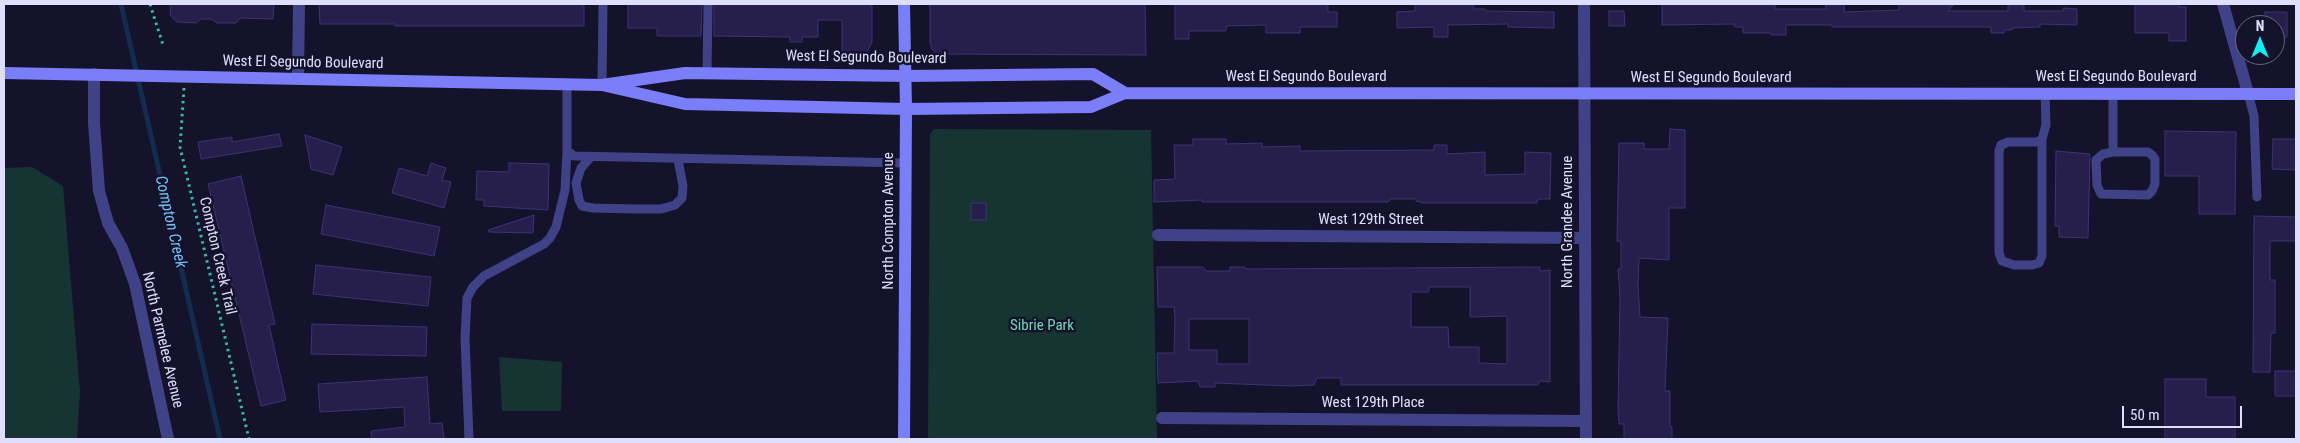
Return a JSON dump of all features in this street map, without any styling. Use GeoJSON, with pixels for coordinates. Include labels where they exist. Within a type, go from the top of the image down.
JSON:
{"type":"FeatureCollection","features":[{"type":"Feature","properties":{"kind":"main road","name":"North Compton Avenue"},"geometry":{"type":"LineString","coordinates":[[904,4],[906,76],[904,439]]}},
{"type":"Feature","properties":{"kind":"main road","name":"West El Segundo Boulevard"},"geometry":{"type":"LineString","coordinates":[[4,73],[602,85],[685,73],[906,76],[1093,74],[1125,93]]}},
{"type":"Feature","properties":{"kind":"main road","name":"West El Segundo Boulevard"},"geometry":{"type":"LineString","coordinates":[[602,85],[685,104],[906,109],[1091,106],[1125,93],[2296,94]]}},
{"type":"Feature","properties":{"kind":"street"},"geometry":{"type":"LineString","coordinates":[[298,78],[299,4]]}},
{"type":"Feature","properties":{"kind":"street","name":"North Grandee Avenue"},"geometry":{"type":"LineString","coordinates":[[1584,4],[1586,439]]}},
{"type":"Feature","properties":{"kind":"street"},"geometry":{"type":"LineString","coordinates":[[2223,4],[2248,93]]}},
{"type":"Feature","properties":{"kind":"street","name":"North Parmelee Avenue"},"geometry":{"type":"LineString","coordinates":[[94,74],[94,123],[99,191],[108,223],[122,248],[135,284],[168,439]]}},
{"type":"Feature","properties":{"kind":"street","name":"West 129th Street"},"geometry":{"type":"LineString","coordinates":[[1158,235],[1584,238]]}},
{"type":"Feature","properties":{"kind":"street","name":"West 129th Place"},"geometry":{"type":"LineString","coordinates":[[1162,418],[1585,421]]}},
{"type":"Feature","properties":{"kind":"lane"},"geometry":{"type":"LineString","coordinates":[[602,85],[603,4]]}},
{"type":"Feature","properties":{"kind":"lane"},"geometry":{"type":"LineString","coordinates":[[707,73],[708,4]]}},
{"type":"Feature","properties":{"kind":"lane"},"geometry":{"type":"LineString","coordinates":[[469,439],[464,318],[467,298],[473,286],[484,276],[544,244],[556,227],[563,199],[567,151],[567,84]]}},
{"type":"Feature","properties":{"kind":"lane"},"geometry":{"type":"LineString","coordinates":[[2042,139],[2037,142],[2008,142],[2001,145],[1999,151],[1999,253],[2002,261],[2014,265],[2039,263],[2042,256],[2042,139],[2046,125],[2045,93]]}},
{"type":"Feature","properties":{"kind":"lane"},"geometry":{"type":"LineString","coordinates":[[2113,93],[2113,152]]}},
{"type":"Feature","properties":{"kind":"lane"},"geometry":{"type":"LineString","coordinates":[[2248,93],[2254,116],[2257,197]]}},
{"type":"Feature","properties":{"kind":"lane"},"geometry":{"type":"LineString","coordinates":[[567,151],[574,156],[590,158],[906,163]]}},
{"type":"Feature","properties":{"kind":"lane"},"geometry":{"type":"LineString","coordinates":[[2113,152],[2148,152],[2152,154],[2155,159],[2155,184],[2148,195],[2102,194],[2097,185],[2096,160],[2103,154],[2113,152]]}},
{"type":"Feature","properties":{"kind":"lane"},"geometry":{"type":"LineString","coordinates":[[590,158],[582,168],[576,183],[582,206],[627,209],[661,209],[674,205],[682,198],[683,186],[678,160]]}},
{"type":"Feature","properties":{"kind":"path"},"geometry":{"type":"LineString","coordinates":[[150,4],[163,45]]}},
{"type":"Feature","properties":{"kind":"path","name":"Compton Creek Trail"},"geometry":{"type":"LineString","coordinates":[[185,76],[180,147],[249,439]]}},
{"type":"Feature","properties":{"kind":"green space","name":"Sibrie Park"},"geometry":{"type":"Polygon","coordinates":[[[934,129],[1151,130],[1157,439],[928,439],[930,134],[934,129]]]}},
{"type":"Feature","properties":{"kind":"green space"},"geometry":{"type":"Polygon","coordinates":[[[32,167],[63,186],[80,392],[77,439],[4,439],[4,168],[32,167]]]}},
{"type":"Feature","properties":{"kind":"green space"},"geometry":{"type":"Polygon","coordinates":[[[499,357],[562,362],[561,411],[502,411],[499,357]]]}},
{"type":"Feature","properties":{"kind":"building"},"geometry":{"type":"Polygon","coordinates":[[[171,4],[274,4],[273,19],[240,18],[236,23],[217,23],[211,19],[201,19],[196,23],[177,22],[170,15],[171,4]]]}},
{"type":"Feature","properties":{"kind":"building"},"geometry":{"type":"Polygon","coordinates":[[[319,4],[584,4],[584,26],[320,24],[319,4]]]}},
{"type":"Feature","properties":{"kind":"building"},"geometry":{"type":"Polygon","coordinates":[[[628,4],[702,4],[701,36],[657,36],[657,28],[628,28],[628,4]]]}},
{"type":"Feature","properties":{"kind":"building"},"geometry":{"type":"Polygon","coordinates":[[[714,4],[872,4],[872,42],[867,52],[861,54],[842,54],[842,20],[818,20],[818,37],[802,37],[802,42],[790,42],[790,37],[714,36],[714,4]]]}},
{"type":"Feature","properties":{"kind":"building"},"geometry":{"type":"Polygon","coordinates":[[[930,4],[1145,4],[1146,55],[937,54],[932,49],[930,42],[930,4]]]}},
{"type":"Feature","properties":{"kind":"building"},"geometry":{"type":"Polygon","coordinates":[[[1175,4],[1328,4],[1328,12],[1337,12],[1337,27],[1300,27],[1300,33],[1266,33],[1266,25],[1226,26],[1226,31],[1189,31],[1189,39],[1175,39],[1175,4]]]}},
{"type":"Feature","properties":{"kind":"building"},"geometry":{"type":"Polygon","coordinates":[[[1415,4],[1473,4],[1474,9],[1485,9],[1485,11],[1554,12],[1554,28],[1508,27],[1508,24],[1448,25],[1448,37],[1434,37],[1434,27],[1397,28],[1397,12],[1415,11],[1415,4]]]}},
{"type":"Feature","properties":{"kind":"building"},"geometry":{"type":"Polygon","coordinates":[[[1662,4],[1775,4],[1775,9],[1826,9],[1826,4],[1844,4],[1844,12],[1899,10],[1899,4],[1954,4],[1948,11],[2008,11],[2008,4],[2024,4],[2024,11],[2063,11],[2063,8],[2077,9],[2077,25],[2040,24],[2040,27],[2012,28],[2012,30],[2004,30],[2004,33],[1991,33],[1991,27],[1832,27],[1832,25],[1786,25],[1786,35],[1771,35],[1771,33],[1743,33],[1743,27],[1735,27],[1734,24],[1662,25],[1662,4]]]}},
{"type":"Feature","properties":{"kind":"building"},"geometry":{"type":"Polygon","coordinates":[[[2135,4],[2179,4],[2179,7],[2186,7],[2186,41],[2169,41],[2169,33],[2135,33],[2135,4]]]}},
{"type":"Feature","properties":{"kind":"building"},"geometry":{"type":"Polygon","coordinates":[[[1609,11],[1624,11],[1625,26],[1609,26],[1609,11]]]}},
{"type":"Feature","properties":{"kind":"building"},"geometry":{"type":"Polygon","coordinates":[[[2265,12],[2287,12],[2287,37],[2285,37],[2285,15],[2265,15],[2265,12]]]}},
{"type":"Feature","properties":{"kind":"building"},"geometry":{"type":"Polygon","coordinates":[[[1670,129],[1685,130],[1685,208],[1669,208],[1669,260],[1639,258],[1638,286],[1640,317],[1668,318],[1665,391],[1670,391],[1672,439],[1624,439],[1624,424],[1619,424],[1618,409],[1620,298],[1618,269],[1621,269],[1621,241],[1617,241],[1619,143],[1644,143],[1644,149],[1669,149],[1670,129]]]}},
{"type":"Feature","properties":{"kind":"building"},"geometry":{"type":"Polygon","coordinates":[[[2165,131],[2236,132],[2235,214],[2199,214],[2199,176],[2165,176],[2165,131]]]}},
{"type":"Feature","properties":{"kind":"building"},"geometry":{"type":"Polygon","coordinates":[[[279,134],[282,146],[201,159],[198,142],[232,137],[232,142],[279,134]]]}},
{"type":"Feature","properties":{"kind":"building"},"geometry":{"type":"Polygon","coordinates":[[[305,135],[342,147],[333,175],[311,169],[305,135]]]}},
{"type":"Feature","properties":{"kind":"building"},"geometry":{"type":"Polygon","coordinates":[[[1193,139],[1226,139],[1226,144],[1262,143],[1262,147],[1300,146],[1300,151],[1434,150],[1434,145],[1447,145],[1447,154],[1485,152],[1485,175],[1525,174],[1525,152],[1551,153],[1550,199],[1537,200],[1537,203],[1424,203],[1416,201],[1416,199],[1391,199],[1388,202],[1202,202],[1202,200],[1154,202],[1154,180],[1175,179],[1174,145],[1193,145],[1193,139]]]}},
{"type":"Feature","properties":{"kind":"building"},"geometry":{"type":"Polygon","coordinates":[[[2273,139],[2296,139],[2296,170],[2272,169],[2273,139]]]}},
{"type":"Feature","properties":{"kind":"building"},"geometry":{"type":"Polygon","coordinates":[[[2056,151],[2090,154],[2088,238],[2059,237],[2059,226],[2055,226],[2056,151]]]}},
{"type":"Feature","properties":{"kind":"building"},"geometry":{"type":"Polygon","coordinates":[[[431,163],[446,168],[442,180],[451,182],[444,208],[392,193],[399,168],[427,176],[431,163]]]}},
{"type":"Feature","properties":{"kind":"building"},"geometry":{"type":"Polygon","coordinates":[[[509,163],[549,164],[548,210],[484,206],[484,200],[476,200],[477,171],[509,172],[509,163]]]}},
{"type":"Feature","properties":{"kind":"building"},"geometry":{"type":"Polygon","coordinates":[[[241,176],[275,324],[269,325],[286,400],[261,406],[208,184],[241,176]]]}},
{"type":"Feature","properties":{"kind":"building"},"geometry":{"type":"Polygon","coordinates":[[[971,203],[986,203],[986,220],[971,220],[971,203]]]}},
{"type":"Feature","properties":{"kind":"building"},"geometry":{"type":"Polygon","coordinates":[[[326,205],[440,227],[434,256],[321,234],[326,205]]]}},
{"type":"Feature","properties":{"kind":"building"},"geometry":{"type":"Polygon","coordinates":[[[534,215],[533,233],[489,232],[488,230],[534,215]]]}},
{"type":"Feature","properties":{"kind":"building"},"geometry":{"type":"Polygon","coordinates":[[[2254,216],[2296,217],[2296,241],[2270,241],[2270,280],[2275,280],[2275,333],[2271,333],[2270,372],[2253,372],[2254,216]]]}},
{"type":"Feature","properties":{"kind":"building"},"geometry":{"type":"Polygon","coordinates":[[[316,265],[431,277],[428,306],[313,294],[316,265]]]}},
{"type":"Feature","properties":{"kind":"building"},"geometry":{"type":"Polygon","coordinates":[[[1157,267],[1203,267],[1206,271],[1230,271],[1230,267],[1245,267],[1245,269],[1540,267],[1540,271],[1550,270],[1550,382],[1541,381],[1537,385],[1341,385],[1341,378],[1317,378],[1314,385],[1290,386],[1215,383],[1215,387],[1200,387],[1198,381],[1158,383],[1157,353],[1174,353],[1175,318],[1174,307],[1158,307],[1157,267]],[[1429,287],[1429,292],[1411,292],[1411,327],[1448,327],[1449,347],[1479,347],[1479,363],[1507,364],[1507,316],[1470,317],[1470,287],[1429,287]],[[1189,319],[1189,350],[1217,350],[1217,364],[1249,364],[1249,319],[1189,319]]]}},
{"type":"Feature","properties":{"kind":"building"},"geometry":{"type":"Polygon","coordinates":[[[312,324],[427,327],[426,356],[311,354],[312,324]]]}},
{"type":"Feature","properties":{"kind":"building"},"geometry":{"type":"Polygon","coordinates":[[[2275,371],[2296,371],[2296,396],[2275,396],[2275,371]]]}},
{"type":"Feature","properties":{"kind":"building"},"geometry":{"type":"Polygon","coordinates":[[[427,377],[430,424],[442,423],[444,439],[372,439],[371,431],[405,427],[404,407],[320,412],[318,384],[427,377]]]}},
{"type":"Feature","properties":{"kind":"building"},"geometry":{"type":"Polygon","coordinates":[[[2165,379],[2206,379],[2206,397],[2235,397],[2235,439],[2165,439],[2165,379]]]}},
{"type":"Feature","properties":{"kind":"waterway","name":"Compton Creek"},"geometry":{"type":"LineString","coordinates":[[121,4],[220,439]]}}]}
